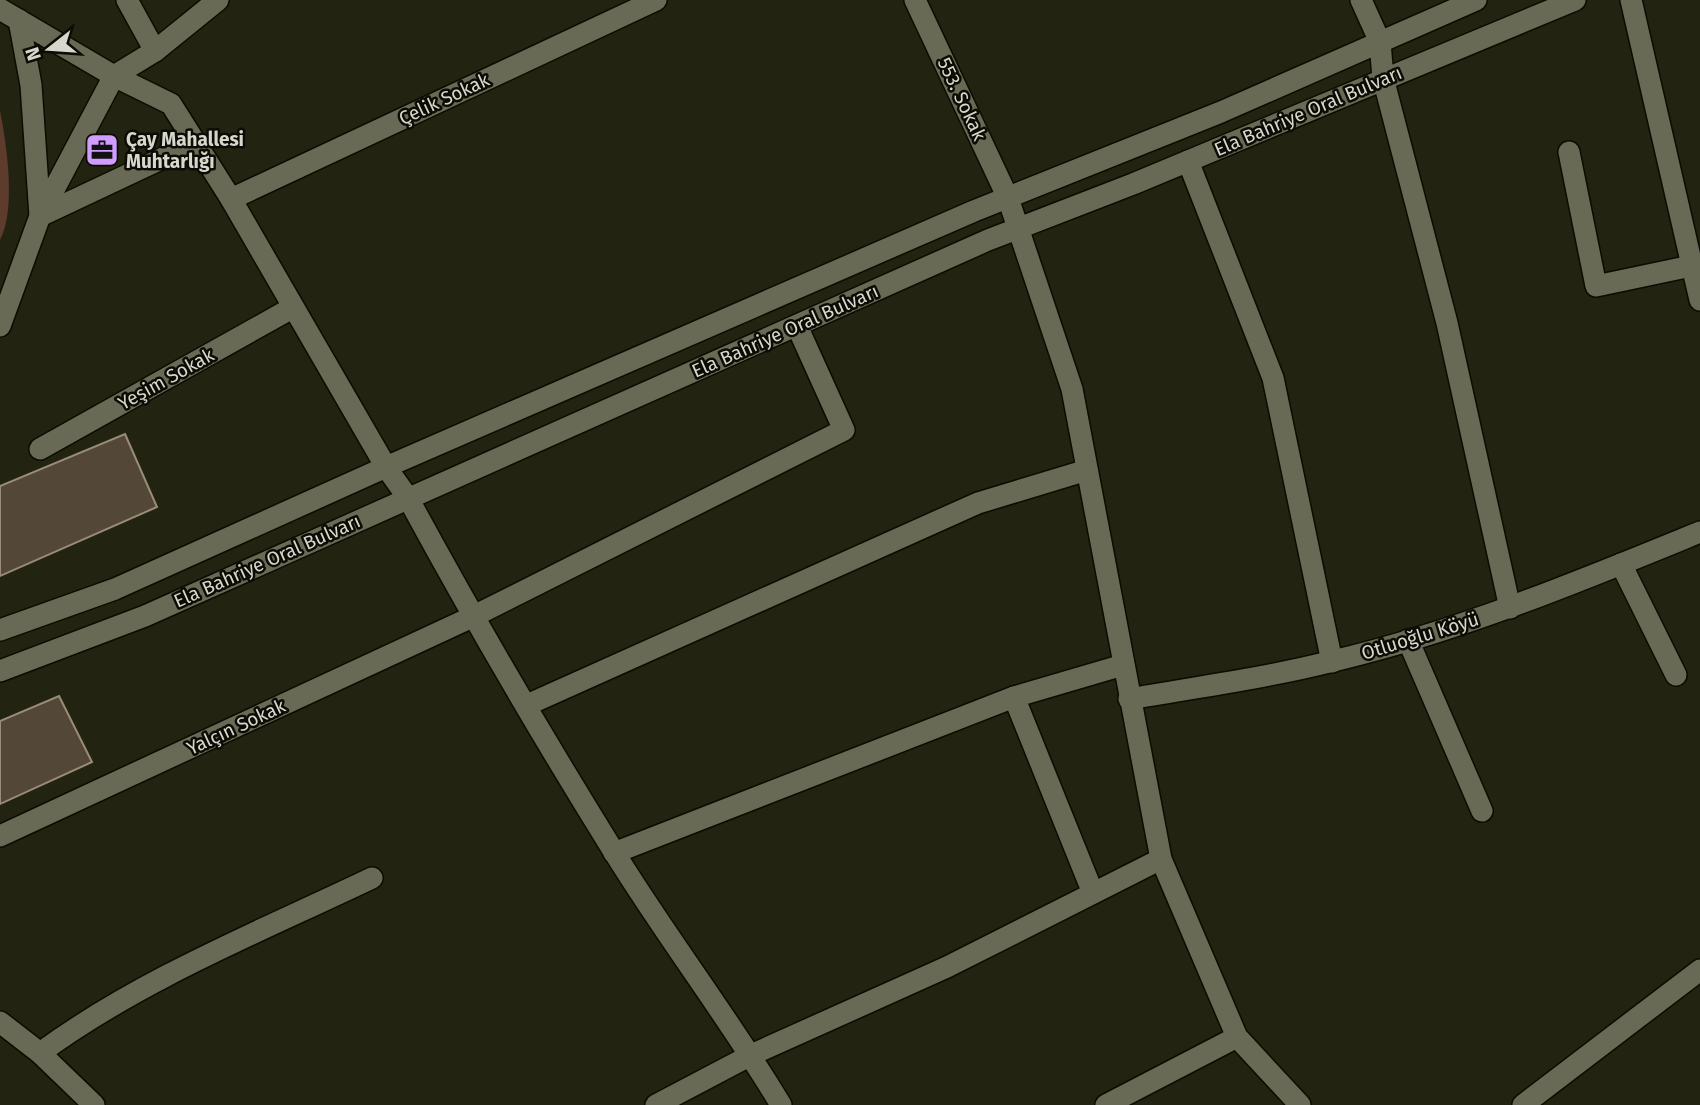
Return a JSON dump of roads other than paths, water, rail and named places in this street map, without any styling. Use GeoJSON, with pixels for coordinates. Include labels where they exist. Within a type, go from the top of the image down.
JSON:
{"type":"FeatureCollection","features":[{"type":"Feature","properties":{"kind":"street"},"geometry":{"type":"LineString","coordinates":[[127,0],[155,51]]}},
{"type":"Feature","properties":{"kind":"street"},"geometry":{"type":"LineString","coordinates":[[0,326],[40,216],[114,76],[155,51],[218,0]]}},
{"type":"Feature","properties":{"kind":"street","name":"Çelik Sokak"},"geometry":{"type":"LineString","coordinates":[[231,199],[656,0]]}},
{"type":"Feature","properties":{"kind":"street","name":"553. Sokak"},"geometry":{"type":"LineString","coordinates":[[915,0],[1008,198],[1072,389],[1161,859],[1237,1037],[1300,1105]]}},
{"type":"Feature","properties":{"kind":"street"},"geometry":{"type":"LineString","coordinates":[[1361,0],[1380,42],[1383,78],[1447,323],[1510,608]]}},
{"type":"Feature","properties":{"kind":"street","name":"Ela Bahriye Oral Bulvarı"},"geometry":{"type":"LineString","coordinates":[[0,630],[115,589],[386,467],[1008,198],[1222,112],[1476,0]]}},
{"type":"Feature","properties":{"kind":"street","name":"Ela Bahriye Oral Bulvarı"},"geometry":{"type":"LineString","coordinates":[[0,671],[145,616],[1019,228],[1188,162],[1383,78],[1575,0]]}},
{"type":"Feature","properties":{"kind":"street"},"geometry":{"type":"LineString","coordinates":[[1630,0],[1700,300]]}},
{"type":"Feature","properties":{"kind":"street"},"geometry":{"type":"LineString","coordinates":[[0,9],[114,76],[171,104],[231,199],[386,467],[408,498],[472,617],[614,853],[751,1055],[781,1105]]}},
{"type":"Feature","properties":{"kind":"street"},"geometry":{"type":"LineString","coordinates":[[19,20],[32,85],[40,216]]}},
{"type":"Feature","properties":{"kind":"street"},"geometry":{"type":"LineString","coordinates":[[40,216],[195,143]]}},
{"type":"Feature","properties":{"kind":"street"},"geometry":{"type":"LineString","coordinates":[[1569,152],[1596,286],[1691,266]]}},
{"type":"Feature","properties":{"kind":"street"},"geometry":{"type":"LineString","coordinates":[[1188,162],[1273,378],[1332,662]]}},
{"type":"Feature","properties":{"kind":"street","name":"Yeşim Sokak"},"geometry":{"type":"LineString","coordinates":[[40,450],[292,308]]}},
{"type":"Feature","properties":{"kind":"street","name":"Yalçın Sokak"},"geometry":{"type":"LineString","coordinates":[[0,836],[472,617],[844,430],[797,326]]}},
{"type":"Feature","properties":{"kind":"street"},"geometry":{"type":"LineString","coordinates":[[527,705],[978,503],[1087,470]]}},
{"type":"Feature","properties":{"kind":"street","name":"Otluoğlu Köyü"},"geometry":{"type":"LineString","coordinates":[[1129,699],[1332,662],[1408,640],[1510,608],[1700,532]]}},
{"type":"Feature","properties":{"kind":"street"},"geometry":{"type":"LineString","coordinates":[[1621,564],[1676,675]]}},
{"type":"Feature","properties":{"kind":"street"},"geometry":{"type":"LineString","coordinates":[[1408,640],[1482,811]]}},
{"type":"Feature","properties":{"kind":"street"},"geometry":{"type":"LineString","coordinates":[[614,853],[1014,697],[1123,665]]}},
{"type":"Feature","properties":{"kind":"street"},"geometry":{"type":"LineString","coordinates":[[1014,697],[1094,893]]}},
{"type":"Feature","properties":{"kind":"street"},"geometry":{"type":"LineString","coordinates":[[656,1105],[751,1055],[947,967],[1161,859]]}},
{"type":"Feature","properties":{"kind":"street"},"geometry":{"type":"LineString","coordinates":[[40,1053],[89,1017],[181,968],[372,878]]}},
{"type":"Feature","properties":{"kind":"street"},"geometry":{"type":"LineString","coordinates":[[1522,1105],[1700,970]]}},
{"type":"Feature","properties":{"kind":"street"},"geometry":{"type":"LineString","coordinates":[[0,1022],[40,1053],[94,1105]]}},
{"type":"Feature","properties":{"kind":"street"},"geometry":{"type":"LineString","coordinates":[[1106,1105],[1237,1037]]}},
{"type":"Feature","properties":{"kind":"place","name":"Çay Mahallesi Muhtarlığı"},"geometry":{"type":"Point","coordinates":[102,150]}}]}
